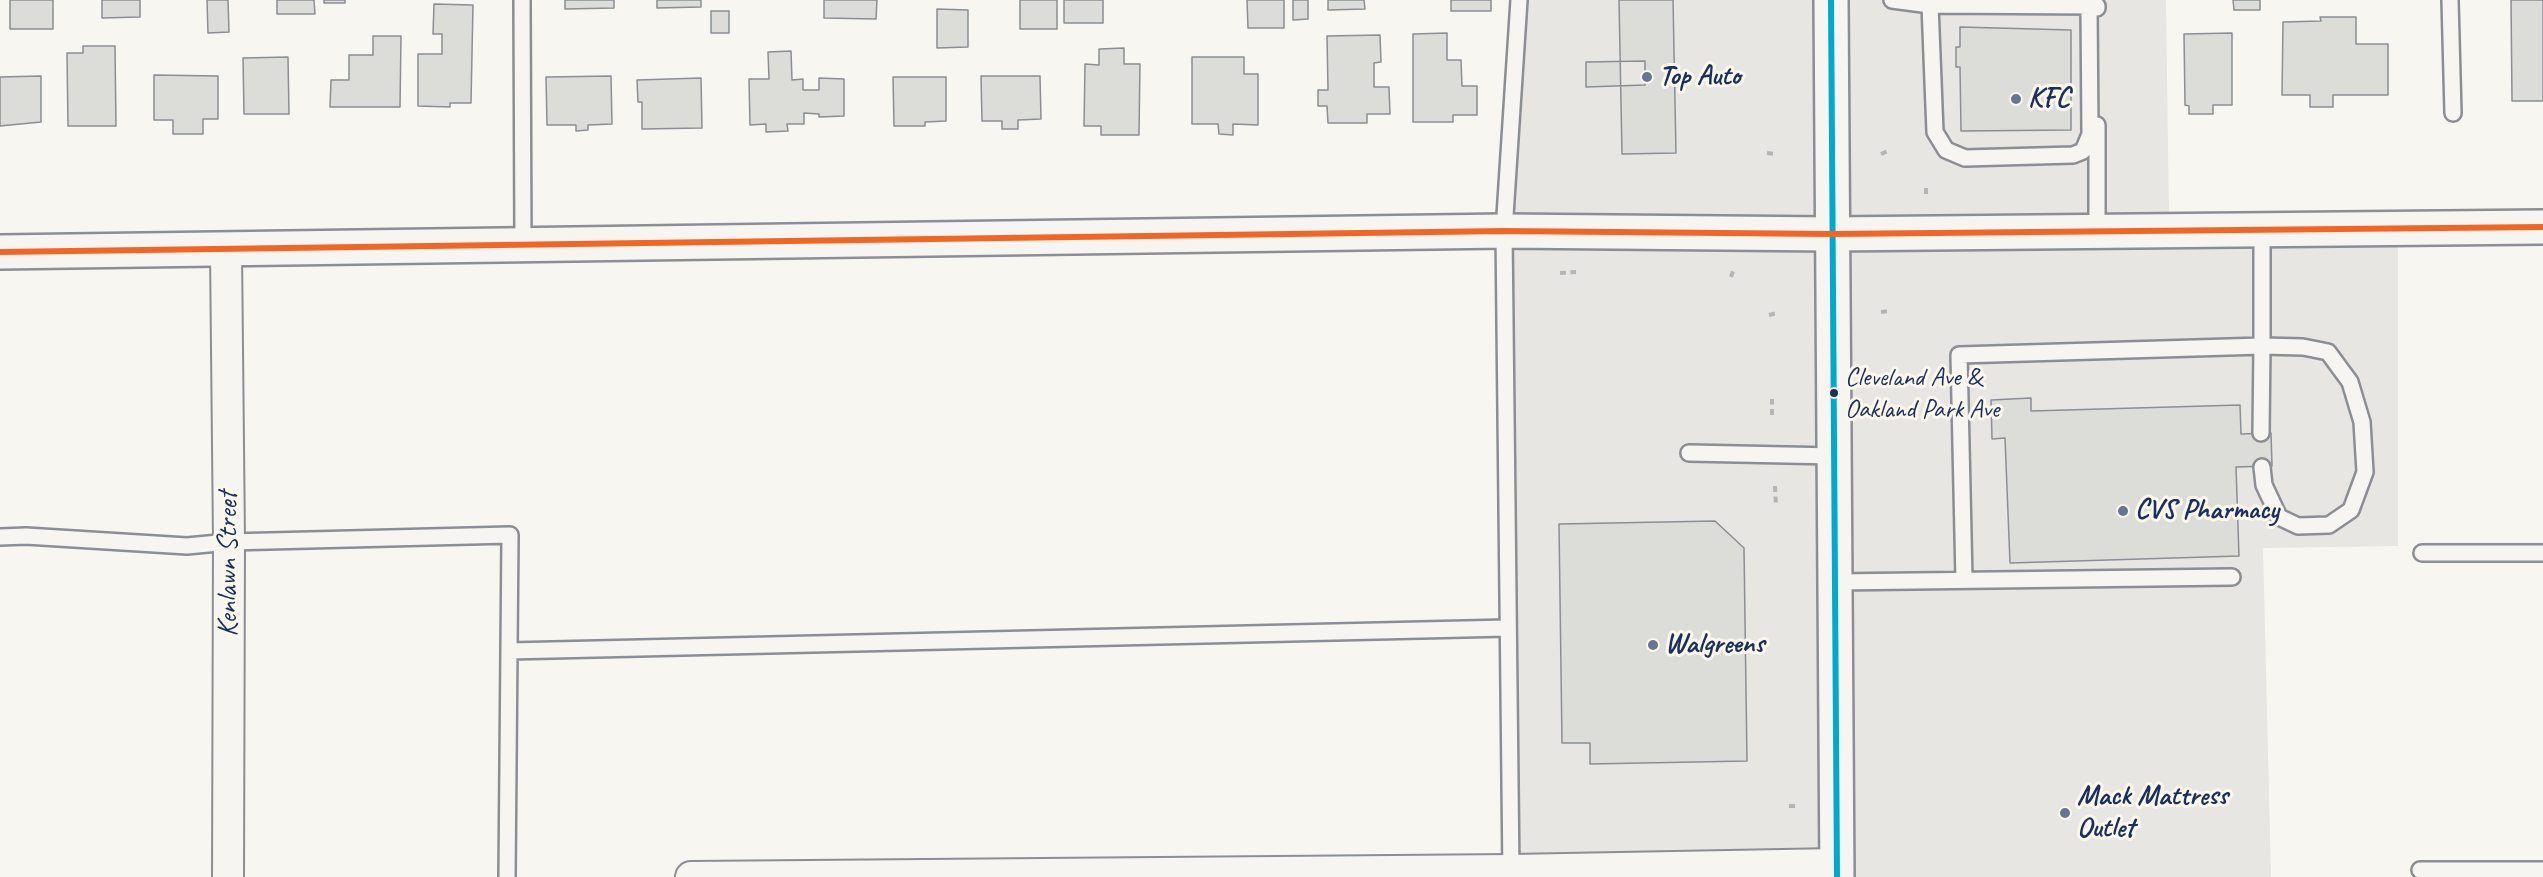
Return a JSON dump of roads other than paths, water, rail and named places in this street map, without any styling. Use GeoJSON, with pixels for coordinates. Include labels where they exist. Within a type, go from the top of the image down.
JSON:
{"type":"FeatureCollection","features":[{"type":"Feature","properties":{"kind":"main road"},"geometry":{"type":"LineString","coordinates":[[1831,0],[1837,870]]}},
{"type":"Feature","properties":{"kind":"main road"},"geometry":{"type":"LineString","coordinates":[[0,252],[226,251],[1504,231],[1832,234],[2543,227]]}},
{"type":"Feature","properties":{"kind":"street","name":"Kenlawn Street"},"geometry":{"type":"LineString","coordinates":[[226,251],[229,542],[228,877]]}},
{"type":"Feature","properties":{"kind":"street"},"geometry":{"type":"LineString","coordinates":[[691,877],[1837,870]]}},
{"type":"Feature","properties":{"kind":"lane"},"geometry":{"type":"LineString","coordinates":[[522,0],[523,246]]}},
{"type":"Feature","properties":{"kind":"lane"},"geometry":{"type":"LineString","coordinates":[[1511,873],[1504,231],[1519,0]]}},
{"type":"Feature","properties":{"kind":"lane"},"geometry":{"type":"LineString","coordinates":[[1892,0],[1930,5],[2097,6],[2097,232]]}},
{"type":"Feature","properties":{"kind":"lane"},"geometry":{"type":"LineString","coordinates":[[2450,0],[2453,114]]}},
{"type":"Feature","properties":{"kind":"lane"},"geometry":{"type":"LineString","coordinates":[[1930,5],[1935,132],[1946,150],[1965,158],[2073,155],[2083,151],[2090,134],[2089,6]]}},
{"type":"Feature","properties":{"kind":"lane"},"geometry":{"type":"LineString","coordinates":[[2261,433],[2262,231]]}},
{"type":"Feature","properties":{"kind":"lane"},"geometry":{"type":"LineString","coordinates":[[1964,580],[1959,354],[2262,346],[2304,347],[2328,352],[2350,382],[2362,422],[2365,472],[2351,510],[2329,525],[2298,526],[2279,517],[2264,484],[2262,467]]}},
{"type":"Feature","properties":{"kind":"lane"},"geometry":{"type":"LineString","coordinates":[[1689,453],[1835,456]]}},
{"type":"Feature","properties":{"kind":"lane"},"geometry":{"type":"LineString","coordinates":[[0,537],[26,536],[187,546],[229,542],[510,535],[507,877]]}},
{"type":"Feature","properties":{"kind":"lane"},"geometry":{"type":"LineString","coordinates":[[2422,553],[2543,553]]}},
{"type":"Feature","properties":{"kind":"lane"},"geometry":{"type":"LineString","coordinates":[[1835,582],[2232,577]]}},
{"type":"Feature","properties":{"kind":"lane"},"geometry":{"type":"LineString","coordinates":[[509,651],[1508,628]]}},
{"type":"Feature","properties":{"kind":"lane"},"geometry":{"type":"LineString","coordinates":[[2420,870],[2543,870]]}},
{"type":"Feature","properties":{"kind":"place","name":"Top Auto"},"geometry":{"type":"Point","coordinates":[1647,77]}},
{"type":"Feature","properties":{"kind":"place","name":"KFC"},"geometry":{"type":"Point","coordinates":[2016,99]}},
{"type":"Feature","properties":{"kind":"place","name":"Cleveland Ave & Oakland Park Ave"},"geometry":{"type":"Point","coordinates":[1834,393]}},
{"type":"Feature","properties":{"kind":"place","name":"CVS Pharmacy"},"geometry":{"type":"Point","coordinates":[2123,511]}},
{"type":"Feature","properties":{"kind":"place","name":"Walgreens"},"geometry":{"type":"Point","coordinates":[1653,645]}},
{"type":"Feature","properties":{"kind":"place","name":"Mack Mattress Outlet"},"geometry":{"type":"Point","coordinates":[2065,813]}}]}
